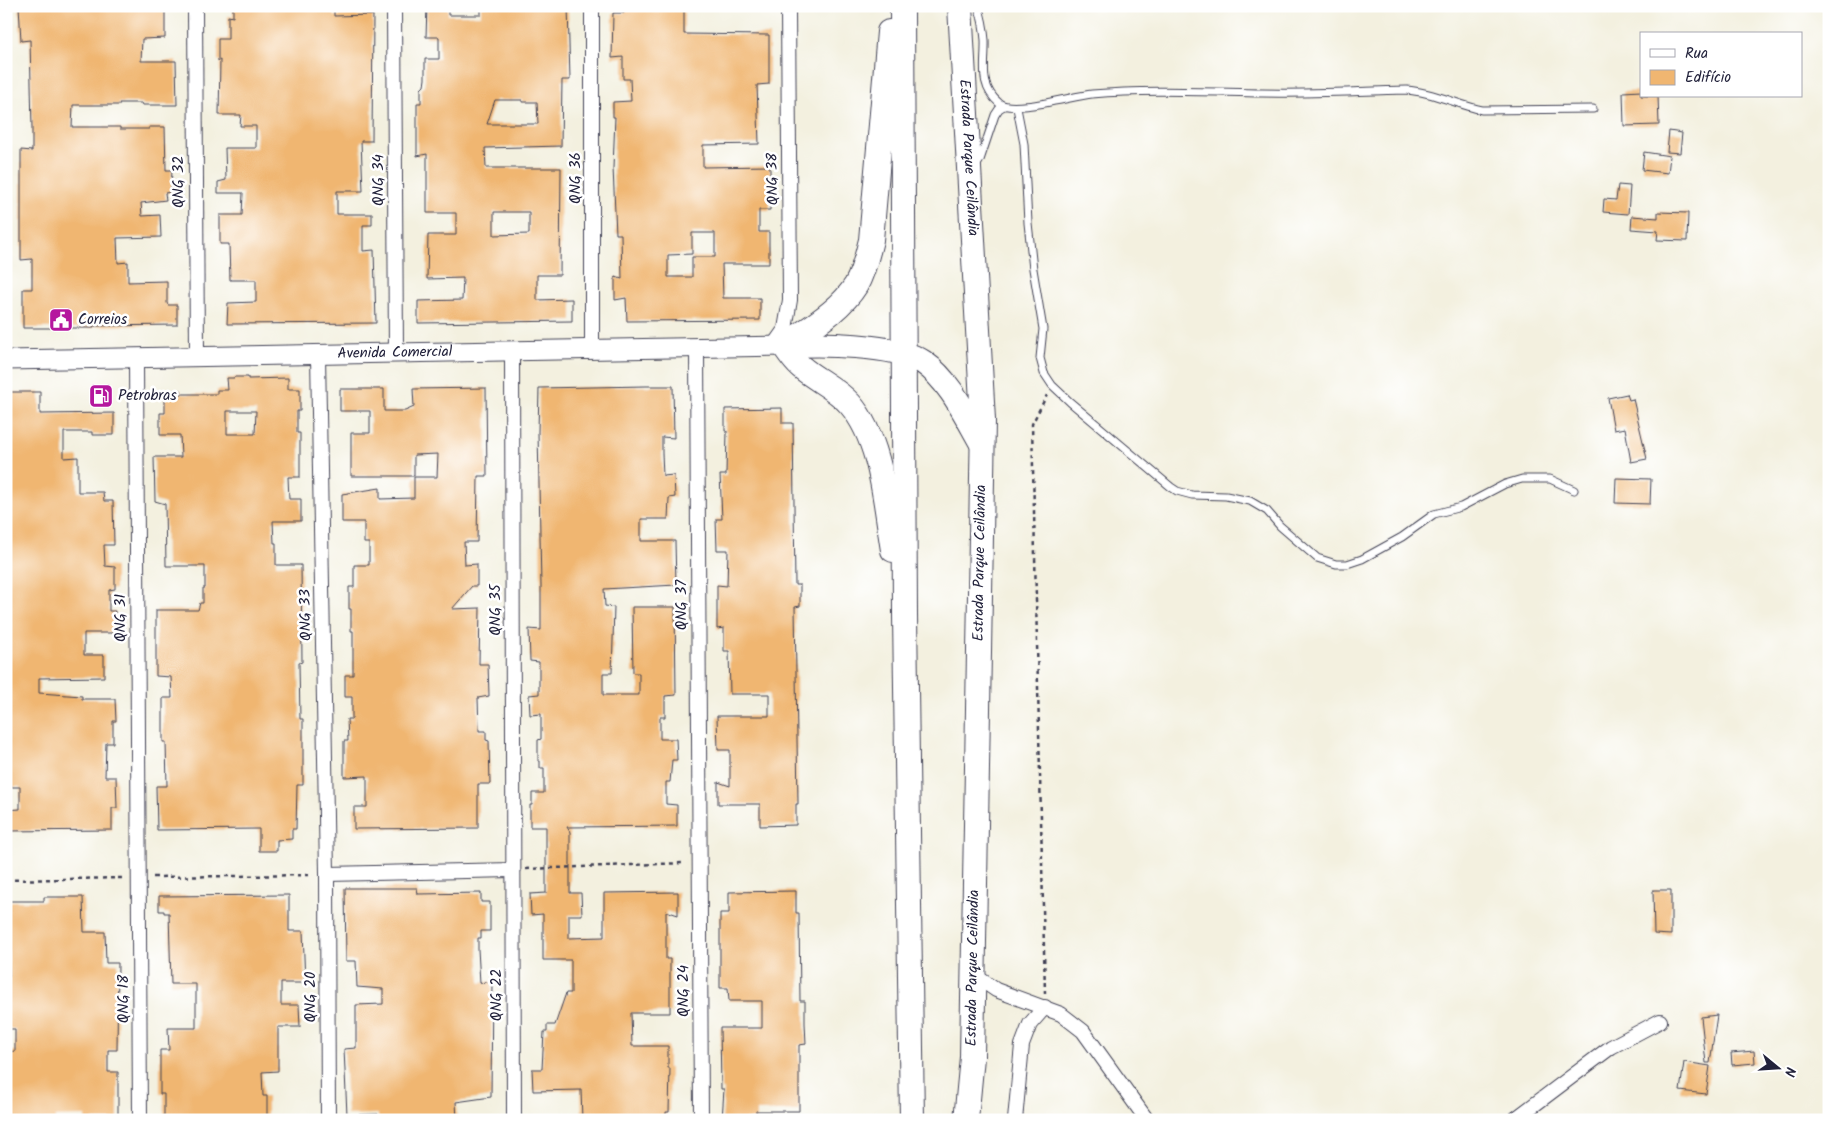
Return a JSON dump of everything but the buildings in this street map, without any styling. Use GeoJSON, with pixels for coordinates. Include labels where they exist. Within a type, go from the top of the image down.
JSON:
{"type":"FeatureCollection","features":[{"type":"Feature","properties":{"kind":"highway"},"geometry":{"type":"LineString","coordinates":[[778,346],[823,319],[856,285],[865,264],[871,240],[891,6]]}},
{"type":"Feature","properties":{"kind":"highway"},"geometry":{"type":"LineString","coordinates":[[902,6],[905,615],[913,1082],[912,1120]]}},
{"type":"Feature","properties":{"kind":"highway","name":"Estrada Parque Ceilândia"},"geometry":{"type":"LineString","coordinates":[[960,6],[983,420],[974,975],[972,1057],[966,1120]]}},
{"type":"Feature","properties":{"kind":"highway"},"geometry":{"type":"LineString","coordinates":[[778,346],[835,345],[904,353],[923,362],[939,376],[952,392],[982,443]]}},
{"type":"Feature","properties":{"kind":"highway"},"geometry":{"type":"LineString","coordinates":[[778,346],[802,368],[838,392],[862,419],[879,468],[905,615]]}},
{"type":"Feature","properties":{"kind":"highway"},"geometry":{"type":"LineString","coordinates":[[913,1082],[923,1120]]}},
{"type":"Feature","properties":{"kind":"main road","name":"Avenida Comercial"},"geometry":{"type":"LineString","coordinates":[[6,360],[778,346]]}},
{"type":"Feature","properties":{"kind":"street","name":"QNG 32"},"geometry":{"type":"LineString","coordinates":[[194,6],[197,357]]}},
{"type":"Feature","properties":{"kind":"street","name":"QNG 34"},"geometry":{"type":"LineString","coordinates":[[394,6],[396,353]]}},
{"type":"Feature","properties":{"kind":"street","name":"QNG 36"},"geometry":{"type":"LineString","coordinates":[[592,6],[592,349]]}},
{"type":"Feature","properties":{"kind":"street","name":"QNG 38"},"geometry":{"type":"LineString","coordinates":[[778,346],[785,329],[790,300],[788,6]]}},
{"type":"Feature","properties":{"kind":"street","name":"QNG 37"},"geometry":{"type":"LineString","coordinates":[[697,347],[699,862]]}},
{"type":"Feature","properties":{"kind":"street","name":"QNG 35"},"geometry":{"type":"LineString","coordinates":[[512,351],[512,870]]}},
{"type":"Feature","properties":{"kind":"street","name":"QNG 33"},"geometry":{"type":"LineString","coordinates":[[318,354],[327,874]]}},
{"type":"Feature","properties":{"kind":"street","name":"QNG 31"},"geometry":{"type":"LineString","coordinates":[[136,358],[139,878]]}},
{"type":"Feature","properties":{"kind":"street","name":"QNG 24"},"geometry":{"type":"LineString","coordinates":[[699,862],[701,1120]]}},
{"type":"Feature","properties":{"kind":"street"},"geometry":{"type":"LineString","coordinates":[[327,874],[512,870]]}},
{"type":"Feature","properties":{"kind":"street","name":"QNG 22"},"geometry":{"type":"LineString","coordinates":[[512,870],[514,1120]]}},
{"type":"Feature","properties":{"kind":"street","name":"QNG 20"},"geometry":{"type":"LineString","coordinates":[[327,874],[328,1120]]}},
{"type":"Feature","properties":{"kind":"street","name":"QNG 18"},"geometry":{"type":"LineString","coordinates":[[139,878],[140,1120]]}},
{"type":"Feature","properties":{"kind":"street"},"geometry":{"type":"LineString","coordinates":[[974,975],[996,990],[1061,1014],[1083,1031],[1147,1120]]}},
{"type":"Feature","properties":{"kind":"street"},"geometry":{"type":"LineString","coordinates":[[1015,1120],[1022,1045],[1030,1024],[1045,1007]]}},
{"type":"Feature","properties":{"kind":"street"},"geometry":{"type":"LineString","coordinates":[[1514,1120],[1611,1046],[1660,1021]]}},
{"type":"Feature","properties":{"kind":"lane"},"geometry":{"type":"LineString","coordinates":[[978,6],[984,30],[985,83],[991,95],[1004,106],[1017,108],[1076,95],[1125,92],[1264,93],[1407,90],[1422,91],[1482,110],[1593,109]]}},
{"type":"Feature","properties":{"kind":"lane"},"geometry":{"type":"LineString","coordinates":[[969,176],[980,160],[995,115],[1004,106]]}},
{"type":"Feature","properties":{"kind":"lane"},"geometry":{"type":"LineString","coordinates":[[1017,108],[1024,144],[1032,269],[1043,329],[1040,363],[1044,373],[1052,385],[1096,426],[1171,487],[1177,491],[1192,495],[1226,496],[1250,501],[1260,506],[1317,558],[1336,564],[1347,564],[1362,559],[1402,537],[1434,514],[1461,507],[1504,484],[1522,480],[1550,479],[1574,490]]}},
{"type":"Feature","properties":{"kind":"path"},"geometry":{"type":"LineString","coordinates":[[1045,1007],[1032,424],[1052,385]]}},
{"type":"Feature","properties":{"kind":"path"},"geometry":{"type":"LineString","coordinates":[[512,870],[699,862]]}},
{"type":"Feature","properties":{"kind":"path"},"geometry":{"type":"LineString","coordinates":[[6,880],[327,874]]}},
{"type":"Feature","properties":{"kind":"place","name":"Correios"},"geometry":{"type":"Point","coordinates":[61,320]}},
{"type":"Feature","properties":{"kind":"place","name":"Petrobras"},"geometry":{"type":"Point","coordinates":[101,396]}}]}
